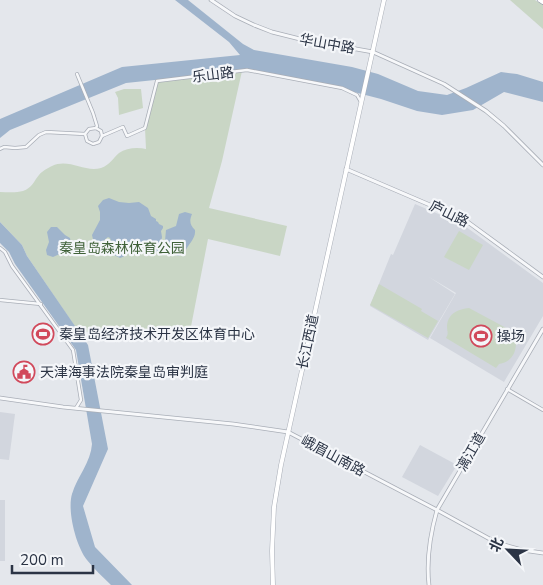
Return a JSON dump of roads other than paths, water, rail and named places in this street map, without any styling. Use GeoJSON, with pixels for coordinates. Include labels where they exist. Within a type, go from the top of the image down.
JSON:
{"type":"FeatureCollection","features":[{"type":"Feature","properties":{"kind":"main road","name":"长江西道"},"geometry":{"type":"LineString","coordinates":[[273,585],[274,507],[280,464],[384,0]]}},
{"type":"Feature","properties":{"kind":"street","name":"华山中路"},"geometry":{"type":"LineString","coordinates":[[211,0],[235,16],[272,32],[373,52],[444,84],[486,111],[543,165]]}},
{"type":"Feature","properties":{"kind":"street","name":"乐山路"},"geometry":{"type":"LineString","coordinates":[[0,150],[4,147],[26,147],[39,135],[46,132],[85,134],[87,141],[93,144],[99,142],[102,136],[123,127],[127,136],[145,128],[157,81],[247,70],[342,88],[358,95],[361,102]]}},
{"type":"Feature","properties":{"kind":"street"},"geometry":{"type":"LineString","coordinates":[[77,74],[93,113],[96,128]]}},
{"type":"Feature","properties":{"kind":"street"},"geometry":{"type":"LineString","coordinates":[[85,134],[89,129],[96,128],[101,131],[102,136]]}},
{"type":"Feature","properties":{"kind":"street","name":"庐山路"},"geometry":{"type":"LineString","coordinates":[[346,169],[465,220],[543,277]]}},
{"type":"Feature","properties":{"kind":"street"},"geometry":{"type":"LineString","coordinates":[[0,248],[6,252],[12,266],[73,350],[81,400],[78,408]]}},
{"type":"Feature","properties":{"kind":"street"},"geometry":{"type":"LineString","coordinates":[[0,300],[41,304]]}},
{"type":"Feature","properties":{"kind":"street","name":"漓江道"},"geometry":{"type":"LineString","coordinates":[[429,585],[427,573],[429,546],[431,529],[437,510],[543,329]]}},
{"type":"Feature","properties":{"kind":"street"},"geometry":{"type":"LineString","coordinates":[[507,389],[543,410]]}},
{"type":"Feature","properties":{"kind":"street","name":"峨眉山南路"},"geometry":{"type":"LineString","coordinates":[[0,398],[288,432],[497,543],[522,550],[543,553]]}},
{"type":"Feature","properties":{"kind":"water"},"geometry":{"type":"Polygon","coordinates":[[[175,0],[188,0],[243,44],[254,50],[352,67],[378,74],[418,91],[447,95],[501,72],[517,74],[543,82],[543,102],[504,92],[473,110],[442,115],[417,111],[350,91],[343,87],[250,70],[126,83],[10,130],[0,138],[0,119],[122,67],[240,55],[229,42],[175,0]]]}},
{"type":"Feature","properties":{"kind":"water"},"geometry":{"type":"Polygon","coordinates":[[[109,198],[119,202],[139,202],[148,208],[151,216],[163,226],[161,242],[167,248],[171,245],[165,241],[166,230],[176,226],[179,214],[185,212],[192,214],[190,223],[195,230],[194,236],[185,252],[178,256],[170,253],[161,254],[144,247],[138,247],[120,258],[110,253],[91,254],[95,248],[92,235],[100,220],[98,206],[103,200],[109,198]],[[108,237],[101,243],[101,246],[117,253],[117,248],[108,237]]]}},
{"type":"Feature","properties":{"kind":"water"},"geometry":{"type":"Polygon","coordinates":[[[0,222],[22,245],[27,256],[88,345],[108,449],[83,506],[95,547],[132,585],[111,585],[87,560],[79,546],[72,519],[71,501],[74,488],[87,463],[92,444],[76,350],[15,264],[9,252],[0,243],[0,222]]]}},
{"type":"Feature","properties":{"kind":"water"},"geometry":{"type":"Polygon","coordinates":[[[51,227],[57,227],[70,238],[71,245],[66,254],[62,253],[53,257],[47,255],[46,250],[49,242],[47,232],[51,227]]]}},
{"type":"Feature","properties":{"kind":"place","name":"秦皇岛经济技术开发区体育中心"},"geometry":{"type":"Point","coordinates":[43,334]}},
{"type":"Feature","properties":{"kind":"place","name":"操场"},"geometry":{"type":"Point","coordinates":[481,336]}},
{"type":"Feature","properties":{"kind":"place","name":"天津海事法院秦皇岛审判庭"},"geometry":{"type":"Point","coordinates":[24,372]}},
{"type":"Feature","properties":{"kind":"park label","name":"秦皇岛森林体育公园"},"geometry":{"type":"Point","coordinates":[122,248]}}]}
